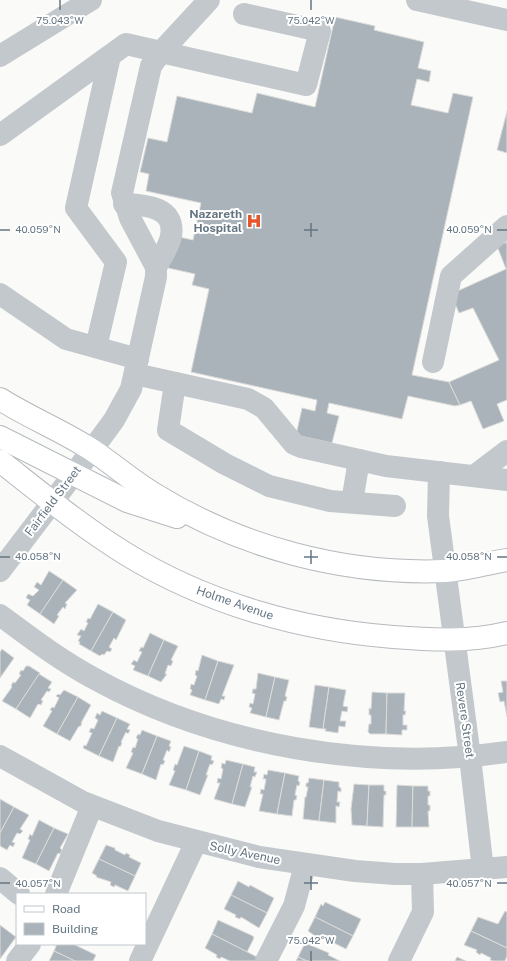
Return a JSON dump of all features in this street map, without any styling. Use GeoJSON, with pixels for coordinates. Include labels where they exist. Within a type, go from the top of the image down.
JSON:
{"type":"FeatureCollection","features":[{"type":"Feature","properties":{"kind":"main road"},"geometry":{"type":"LineString","coordinates":[[0,399],[92,450],[154,494],[221,528],[281,551],[372,569],[446,571],[507,560]]}},
{"type":"Feature","properties":{"kind":"main road"},"geometry":{"type":"LineString","coordinates":[[0,437],[140,506],[160,513],[221,528]]}},
{"type":"Feature","properties":{"kind":"main road","name":"Holme Avenue"},"geometry":{"type":"LineString","coordinates":[[0,461],[53,502],[126,554],[188,586],[234,605],[302,624],[372,635],[454,639],[507,633]]}},
{"type":"Feature","properties":{"kind":"street"},"geometry":{"type":"LineString","coordinates":[[0,56],[91,0]]}},
{"type":"Feature","properties":{"kind":"street"},"geometry":{"type":"LineString","coordinates":[[156,267],[142,244],[124,204],[122,193],[151,66],[161,52],[209,0]]}},
{"type":"Feature","properties":{"kind":"street"},"geometry":{"type":"LineString","coordinates":[[417,0],[507,20]]}},
{"type":"Feature","properties":{"kind":"street"},"geometry":{"type":"LineString","coordinates":[[0,135],[126,44],[306,85],[320,31],[244,14]]}},
{"type":"Feature","properties":{"kind":"street"},"geometry":{"type":"LineString","coordinates":[[96,347],[116,262],[76,208],[110,56]]}},
{"type":"Feature","properties":{"kind":"street","name":"Fairfield Street"},"geometry":{"type":"LineString","coordinates":[[0,571],[114,420],[131,389],[156,277],[156,267],[171,235],[168,219],[163,212],[157,208],[149,205],[124,204]]}},
{"type":"Feature","properties":{"kind":"street"},"geometry":{"type":"LineString","coordinates":[[433,362],[451,276],[507,226]]}},
{"type":"Feature","properties":{"kind":"street"},"geometry":{"type":"LineString","coordinates":[[0,294],[66,339],[96,347],[175,383],[248,399],[259,404],[294,444],[301,447],[386,466],[507,480]]}},
{"type":"Feature","properties":{"kind":"street"},"geometry":{"type":"LineString","coordinates":[[175,383],[168,430],[226,464],[269,486],[330,501],[396,506]]}},
{"type":"Feature","properties":{"kind":"street"},"geometry":{"type":"LineString","coordinates":[[474,476],[507,451]]}},
{"type":"Feature","properties":{"kind":"street"},"geometry":{"type":"LineString","coordinates":[[352,502],[359,460]]}},
{"type":"Feature","properties":{"kind":"street","name":"Revere Street"},"geometry":{"type":"LineString","coordinates":[[439,472],[438,516],[470,757],[483,870]]}},
{"type":"Feature","properties":{"kind":"street"},"geometry":{"type":"LineString","coordinates":[[0,615],[45,648],[95,679],[147,704],[214,728],[280,746],[354,756],[421,759],[470,757],[507,752]]}},
{"type":"Feature","properties":{"kind":"street","name":"Solly Avenue"},"geometry":{"type":"LineString","coordinates":[[0,756],[35,777],[92,806],[158,831],[259,857],[305,865],[355,871],[422,874],[507,867]]}},
{"type":"Feature","properties":{"kind":"street"},"geometry":{"type":"LineString","coordinates":[[56,893],[92,806]]}},
{"type":"Feature","properties":{"kind":"street"},"geometry":{"type":"LineString","coordinates":[[140,961],[196,842]]}},
{"type":"Feature","properties":{"kind":"street"},"geometry":{"type":"LineString","coordinates":[[266,961],[294,906],[305,865]]}},
{"type":"Feature","properties":{"kind":"street"},"geometry":{"type":"LineString","coordinates":[[400,961],[423,912],[422,874]]}},
{"type":"Feature","properties":{"kind":"street"},"geometry":{"type":"LineString","coordinates":[[0,878],[18,893]]}},
{"type":"Feature","properties":{"kind":"street"},"geometry":{"type":"LineString","coordinates":[[17,961],[29,945]]}},
{"type":"Feature","properties":{"kind":"building"},"geometry":{"type":"Polygon","coordinates":[[[335,17],[375,26],[374,30],[424,42],[418,68],[431,71],[429,82],[417,79],[411,105],[448,113],[453,93],[473,97],[412,375],[449,382],[460,405],[455,406],[408,396],[402,419],[329,403],[327,413],[339,416],[332,443],[296,435],[302,408],[315,411],[317,400],[191,372],[209,289],[192,285],[195,274],[168,268],[175,236],[193,240],[201,203],[146,191],[149,174],[140,172],[148,138],[167,142],[177,96],[252,113],[257,93],[315,107],[335,17]]]}},
{"type":"Feature","properties":{"kind":"building"},"geometry":{"type":"Polygon","coordinates":[[[507,111],[507,153],[497,150],[507,111]]]}},
{"type":"Feature","properties":{"kind":"building"},"geometry":{"type":"Polygon","coordinates":[[[507,242],[507,400],[497,404],[504,421],[483,429],[471,401],[460,405],[449,382],[499,360],[473,308],[459,313],[451,294],[506,269],[497,246],[507,242]]]}},
{"type":"Feature","properties":{"kind":"building"},"geometry":{"type":"Polygon","coordinates":[[[49,571],[63,580],[40,614],[27,605],[30,600],[26,598],[28,594],[33,596],[39,590],[34,587],[37,582],[41,585],[49,571]]]}},
{"type":"Feature","properties":{"kind":"building"},"geometry":{"type":"Polygon","coordinates":[[[63,580],[77,590],[65,603],[67,604],[65,609],[63,607],[57,615],[59,616],[54,624],[40,614],[63,580]]]}},
{"type":"Feature","properties":{"kind":"building"},"geometry":{"type":"Polygon","coordinates":[[[98,604],[113,612],[91,651],[79,644],[80,642],[78,641],[81,636],[77,635],[81,629],[84,631],[88,623],[86,622],[88,618],[90,619],[98,604]]]}},
{"type":"Feature","properties":{"kind":"building"},"geometry":{"type":"Polygon","coordinates":[[[113,612],[126,620],[116,640],[114,638],[109,647],[112,649],[110,652],[107,651],[104,655],[102,654],[100,656],[91,651],[113,612]]]}},
{"type":"Feature","properties":{"kind":"building"},"geometry":{"type":"Polygon","coordinates":[[[150,633],[164,640],[148,676],[133,670],[135,666],[131,664],[134,660],[137,662],[142,652],[139,651],[141,647],[143,648],[150,633]]]}},
{"type":"Feature","properties":{"kind":"building"},"geometry":{"type":"Polygon","coordinates":[[[164,640],[178,646],[171,660],[173,661],[171,666],[168,665],[165,674],[167,674],[161,682],[148,676],[164,640]]]}},
{"type":"Feature","properties":{"kind":"building"},"geometry":{"type":"Polygon","coordinates":[[[2,649],[14,658],[0,678],[0,652],[2,649]]]}},
{"type":"Feature","properties":{"kind":"building"},"geometry":{"type":"Polygon","coordinates":[[[202,655],[218,661],[205,700],[190,695],[192,690],[190,689],[191,684],[194,685],[197,676],[195,675],[196,670],[198,671],[202,655]]]}},
{"type":"Feature","properties":{"kind":"building"},"geometry":{"type":"Polygon","coordinates":[[[218,661],[234,665],[222,696],[225,696],[224,700],[221,699],[219,704],[205,700],[218,661]]]}},
{"type":"Feature","properties":{"kind":"building"},"geometry":{"type":"Polygon","coordinates":[[[26,666],[29,666],[40,673],[16,709],[2,701],[12,687],[13,682],[15,683],[21,675],[19,674],[21,670],[23,671],[26,666]]]}},
{"type":"Feature","properties":{"kind":"building"},"geometry":{"type":"Polygon","coordinates":[[[258,673],[275,677],[266,717],[250,713],[252,708],[249,707],[250,703],[253,704],[255,694],[252,693],[253,689],[256,689],[258,673]]]}},
{"type":"Feature","properties":{"kind":"building"},"geometry":{"type":"Polygon","coordinates":[[[39,674],[52,682],[48,688],[51,689],[49,692],[47,691],[41,700],[43,701],[41,705],[38,704],[30,718],[16,709],[39,674]]]}},
{"type":"Feature","properties":{"kind":"building"},"geometry":{"type":"Polygon","coordinates":[[[275,677],[289,680],[285,696],[287,697],[286,701],[284,701],[279,720],[266,717],[275,677]]]}},
{"type":"Feature","properties":{"kind":"building"},"geometry":{"type":"Polygon","coordinates":[[[501,681],[507,681],[507,717],[504,701],[500,702],[498,693],[503,692],[501,681]]]}},
{"type":"Feature","properties":{"kind":"building"},"geometry":{"type":"Polygon","coordinates":[[[315,685],[329,687],[323,729],[309,727],[315,685]]]}},
{"type":"Feature","properties":{"kind":"building"},"geometry":{"type":"Polygon","coordinates":[[[329,687],[346,690],[343,706],[348,707],[347,712],[342,711],[340,721],[346,721],[345,727],[339,726],[338,733],[325,731],[326,729],[323,729],[329,687]]]}},
{"type":"Feature","properties":{"kind":"building"},"geometry":{"type":"Polygon","coordinates":[[[64,690],[78,697],[57,734],[43,726],[52,711],[50,710],[52,707],[54,708],[59,698],[56,696],[58,694],[60,695],[64,690]]]}},
{"type":"Feature","properties":{"kind":"building"},"geometry":{"type":"Polygon","coordinates":[[[372,692],[387,693],[386,734],[370,734],[368,732],[369,724],[371,724],[369,708],[371,709],[372,692]]]}},
{"type":"Feature","properties":{"kind":"building"},"geometry":{"type":"Polygon","coordinates":[[[387,693],[405,693],[404,711],[406,711],[405,715],[403,715],[403,725],[407,725],[407,730],[402,730],[402,735],[386,734],[387,693]]]}},
{"type":"Feature","properties":{"kind":"building"},"geometry":{"type":"Polygon","coordinates":[[[78,697],[91,705],[80,727],[79,726],[70,741],[57,734],[78,697]]]}},
{"type":"Feature","properties":{"kind":"building"},"geometry":{"type":"Polygon","coordinates":[[[102,711],[117,718],[99,756],[83,748],[84,745],[86,746],[92,733],[89,732],[91,728],[94,729],[98,720],[95,718],[97,713],[100,715],[102,711]]]}},
{"type":"Feature","properties":{"kind":"building"},"geometry":{"type":"Polygon","coordinates":[[[117,718],[130,724],[127,729],[130,730],[128,734],[126,732],[113,762],[99,756],[117,718]]]}},
{"type":"Feature","properties":{"kind":"building"},"geometry":{"type":"Polygon","coordinates":[[[142,730],[157,736],[142,774],[126,768],[133,753],[131,752],[133,747],[135,748],[138,739],[136,738],[138,734],[140,735],[142,730]]]}},
{"type":"Feature","properties":{"kind":"building"},"geometry":{"type":"Polygon","coordinates":[[[157,736],[171,741],[169,746],[171,747],[169,752],[167,750],[163,760],[165,761],[163,765],[161,764],[156,780],[142,774],[157,736]]]}},
{"type":"Feature","properties":{"kind":"building"},"geometry":{"type":"Polygon","coordinates":[[[184,746],[199,751],[186,790],[169,785],[175,771],[173,770],[175,764],[177,765],[184,746]]]}},
{"type":"Feature","properties":{"kind":"building"},"geometry":{"type":"Polygon","coordinates":[[[199,751],[212,756],[211,760],[214,761],[212,765],[210,764],[206,775],[208,775],[200,795],[186,790],[199,751]]]}},
{"type":"Feature","properties":{"kind":"building"},"geometry":{"type":"Polygon","coordinates":[[[226,760],[243,764],[232,804],[214,799],[220,783],[217,783],[218,778],[221,779],[223,769],[221,768],[222,763],[225,764],[226,760]]]}},
{"type":"Feature","properties":{"kind":"building"},"geometry":{"type":"Polygon","coordinates":[[[243,764],[255,767],[254,772],[257,772],[255,777],[253,776],[250,787],[252,787],[245,807],[232,804],[243,764]]]}},
{"type":"Feature","properties":{"kind":"building"},"geometry":{"type":"Polygon","coordinates":[[[268,770],[285,773],[277,814],[259,811],[263,794],[260,794],[261,789],[264,790],[266,779],[263,779],[264,774],[267,775],[268,770]]]}},
{"type":"Feature","properties":{"kind":"building"},"geometry":{"type":"Polygon","coordinates":[[[285,773],[299,776],[298,781],[300,782],[299,786],[297,785],[295,795],[297,796],[296,800],[294,800],[292,816],[277,814],[285,773]]]}},
{"type":"Feature","properties":{"kind":"building"},"geometry":{"type":"Polygon","coordinates":[[[309,778],[324,780],[319,821],[303,819],[305,797],[308,787],[306,787],[306,783],[308,783],[309,778]]]}},
{"type":"Feature","properties":{"kind":"building"},"geometry":{"type":"Polygon","coordinates":[[[324,780],[339,782],[339,787],[341,788],[341,792],[338,791],[337,802],[340,802],[339,807],[336,806],[336,823],[319,821],[324,780]]]}},
{"type":"Feature","properties":{"kind":"building"},"geometry":{"type":"Polygon","coordinates":[[[354,784],[369,785],[367,826],[352,825],[351,809],[354,784]]]}},
{"type":"Feature","properties":{"kind":"building"},"geometry":{"type":"Polygon","coordinates":[[[369,785],[384,785],[384,791],[386,791],[386,795],[384,795],[383,827],[367,826],[369,785]]]}},
{"type":"Feature","properties":{"kind":"building"},"geometry":{"type":"Polygon","coordinates":[[[397,785],[413,786],[412,827],[396,827],[397,785]]]}},
{"type":"Feature","properties":{"kind":"building"},"geometry":{"type":"Polygon","coordinates":[[[413,786],[428,786],[428,791],[430,791],[430,796],[428,796],[428,805],[430,805],[430,811],[428,811],[429,827],[412,827],[413,786]]]}},
{"type":"Feature","properties":{"kind":"building"},"geometry":{"type":"Polygon","coordinates":[[[0,799],[14,807],[0,833],[0,799]]]}},
{"type":"Feature","properties":{"kind":"building"},"geometry":{"type":"Polygon","coordinates":[[[14,807],[29,815],[20,829],[23,831],[20,834],[17,833],[12,842],[15,843],[13,847],[10,845],[7,850],[0,846],[0,833],[14,807]]]}},
{"type":"Feature","properties":{"kind":"building"},"geometry":{"type":"Polygon","coordinates":[[[39,820],[54,828],[36,864],[22,858],[30,840],[28,839],[30,834],[32,836],[39,820]]]}},
{"type":"Feature","properties":{"kind":"building"},"geometry":{"type":"Polygon","coordinates":[[[54,828],[68,834],[60,848],[62,850],[60,854],[58,853],[49,871],[36,864],[54,828]]]}},
{"type":"Feature","properties":{"kind":"building"},"geometry":{"type":"Polygon","coordinates":[[[106,845],[115,848],[115,850],[125,855],[126,853],[130,855],[129,857],[141,863],[135,876],[99,859],[106,845]]]}},
{"type":"Feature","properties":{"kind":"building"},"geometry":{"type":"Polygon","coordinates":[[[99,859],[135,876],[128,891],[115,885],[114,887],[110,885],[111,882],[96,877],[97,876],[92,873],[99,859]]]}},
{"type":"Feature","properties":{"kind":"building"},"geometry":{"type":"Polygon","coordinates":[[[238,881],[249,887],[250,885],[274,898],[267,913],[231,895],[238,881]]]}},
{"type":"Feature","properties":{"kind":"building"},"geometry":{"type":"Polygon","coordinates":[[[231,895],[267,913],[259,928],[241,917],[240,919],[235,917],[236,915],[224,909],[231,895]]]}},
{"type":"Feature","properties":{"kind":"building"},"geometry":{"type":"Polygon","coordinates":[[[325,902],[361,919],[353,936],[315,917],[321,904],[323,906],[325,902]]]}},
{"type":"Feature","properties":{"kind":"building"},"geometry":{"type":"Polygon","coordinates":[[[505,911],[507,912],[507,948],[471,931],[478,917],[498,924],[505,911]]]}},
{"type":"Feature","properties":{"kind":"building"},"geometry":{"type":"Polygon","coordinates":[[[315,917],[353,936],[346,949],[334,943],[333,945],[328,943],[329,940],[319,936],[318,938],[308,931],[315,917]]]}},
{"type":"Feature","properties":{"kind":"building"},"geometry":{"type":"Polygon","coordinates":[[[218,920],[253,936],[254,938],[247,952],[212,934],[218,920]]]}},
{"type":"Feature","properties":{"kind":"building"},"geometry":{"type":"Polygon","coordinates":[[[0,925],[16,937],[0,959],[0,925]]]}},
{"type":"Feature","properties":{"kind":"building"},"geometry":{"type":"Polygon","coordinates":[[[471,931],[507,948],[507,956],[505,961],[490,960],[491,958],[481,953],[480,955],[476,952],[477,950],[464,945],[471,931]]]}},
{"type":"Feature","properties":{"kind":"building"},"geometry":{"type":"Polygon","coordinates":[[[212,934],[257,957],[256,961],[230,961],[221,957],[220,959],[216,957],[217,955],[205,948],[212,934]]]}},
{"type":"Feature","properties":{"kind":"building"},"geometry":{"type":"Polygon","coordinates":[[[305,943],[329,953],[328,955],[340,961],[307,961],[298,957],[305,943]]]}},
{"type":"Feature","properties":{"kind":"building"},"geometry":{"type":"Polygon","coordinates":[[[57,945],[75,945],[96,955],[93,961],[75,961],[54,951],[57,945]]]}},
{"type":"Feature","properties":{"kind":"building"},"geometry":{"type":"Polygon","coordinates":[[[54,951],[75,961],[49,961],[54,951]]]}},
{"type":"Feature","properties":{"kind":"building"},"geometry":{"type":"Polygon","coordinates":[[[298,957],[307,961],[296,961],[298,957]]]}},
{"type":"Feature","properties":{"kind":"building"},"geometry":{"type":"Polygon","coordinates":[[[457,957],[466,961],[455,961],[457,957]]]}},
{"type":"Feature","properties":{"kind":"place","name":"Nazareth Hospital"},"geometry":{"type":"Point","coordinates":[254,221]}}]}
